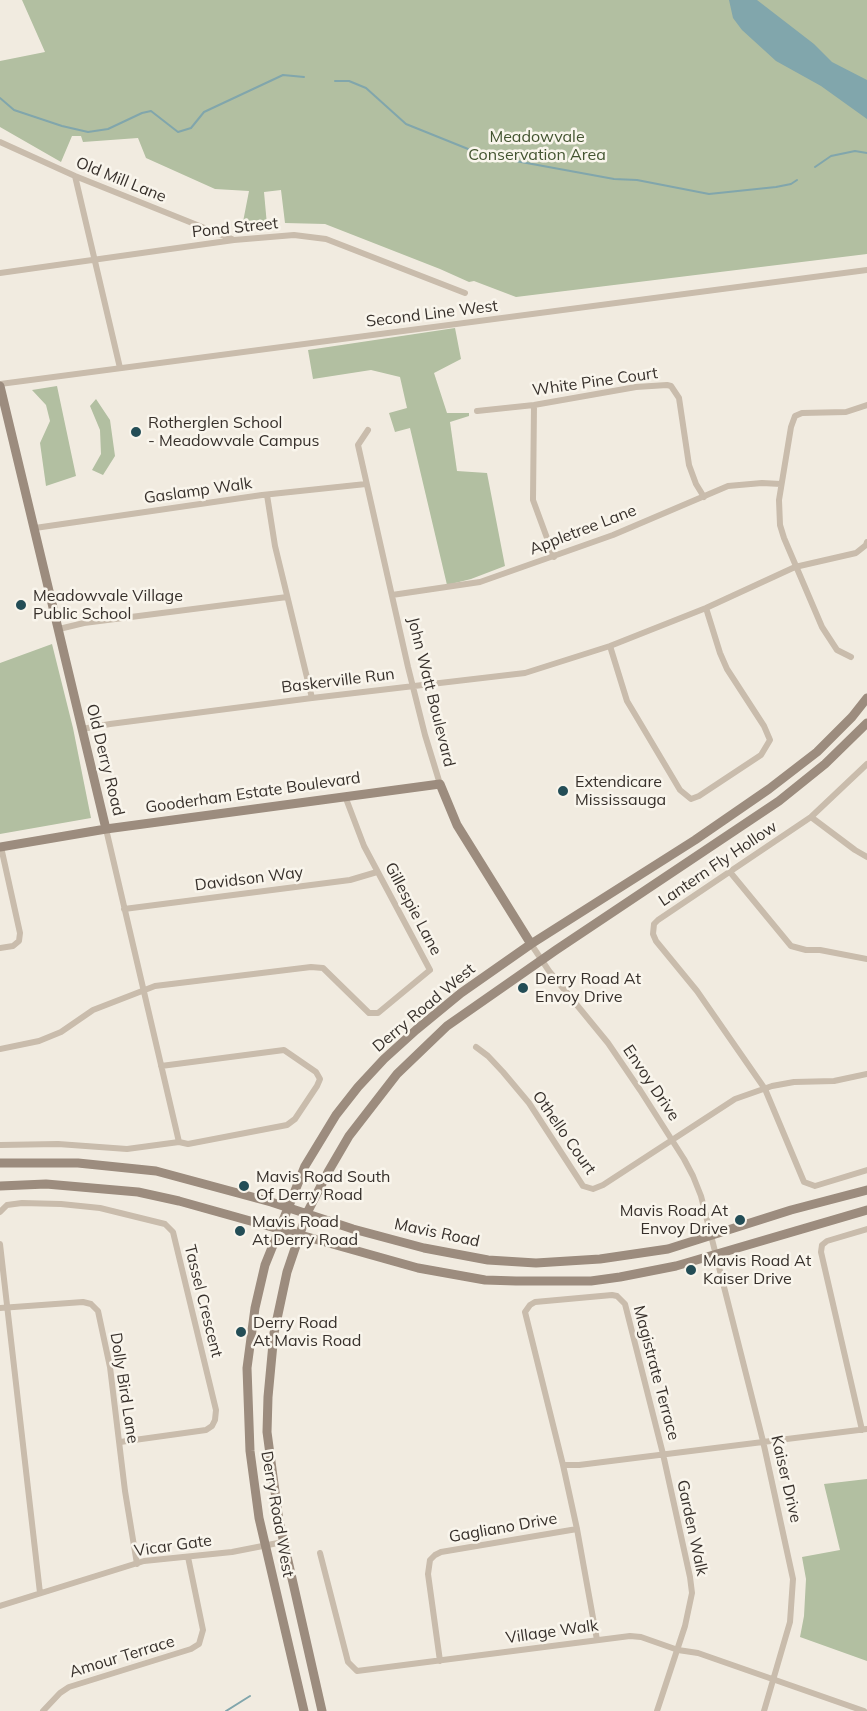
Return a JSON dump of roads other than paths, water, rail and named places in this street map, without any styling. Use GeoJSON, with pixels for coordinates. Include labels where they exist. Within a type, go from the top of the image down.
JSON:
{"type":"FeatureCollection","features":[{"type":"Feature","properties":{"kind":"main road","name":"Old Derry Road"},"geometry":{"type":"LineString","coordinates":[[0,385],[106,829]]}},
{"type":"Feature","properties":{"kind":"main road","name":"Derry Road West"},"geometry":{"type":"LineString","coordinates":[[304,1711],[259,1518],[250,1451],[247,1368],[265,1265],[305,1166],[336,1115],[358,1087],[384,1059],[461,993],[531,944],[695,840],[769,789],[817,752],[867,699]]}},
{"type":"Feature","properties":{"kind":"main road","name":"Derry Road West"},"geometry":{"type":"LineString","coordinates":[[322,1711],[283,1542],[269,1455],[268,1397],[274,1333],[287,1272],[308,1213],[349,1136],[397,1074],[447,1026],[779,801],[825,764],[867,723]]}},
{"type":"Feature","properties":{"kind":"main road","name":"Gooderham Estate Boulevard"},"geometry":{"type":"LineString","coordinates":[[0,847],[106,829],[440,784]]}},
{"type":"Feature","properties":{"kind":"main road","name":"John Watt Boulevard"},"geometry":{"type":"LineString","coordinates":[[440,784],[457,825],[531,944]]}},
{"type":"Feature","properties":{"kind":"main road","name":"Mavis Road"},"geometry":{"type":"LineString","coordinates":[[0,1163],[78,1163],[156,1172],[287,1207],[353,1229],[424,1248],[488,1260],[536,1263],[600,1259],[668,1249],[791,1210],[867,1190]]}},
{"type":"Feature","properties":{"kind":"main road"},"geometry":{"type":"LineString","coordinates":[[0,1186],[46,1184],[138,1192],[179,1201],[418,1268],[485,1280],[505,1281],[572,1281],[620,1277],[676,1266],[867,1210]]}},
{"type":"Feature","properties":{"kind":"street","name":"Old Mill Lane"},"geometry":{"type":"LineString","coordinates":[[0,142],[75,176],[234,240]]}},
{"type":"Feature","properties":{"kind":"street"},"geometry":{"type":"LineString","coordinates":[[75,176],[120,368]]}},
{"type":"Feature","properties":{"kind":"street","name":"Pond Street"},"geometry":{"type":"LineString","coordinates":[[0,273],[234,240],[294,235],[326,239],[465,293]]}},
{"type":"Feature","properties":{"kind":"street","name":"Second Line West"},"geometry":{"type":"LineString","coordinates":[[0,385],[867,270]]}},
{"type":"Feature","properties":{"kind":"street","name":"White Pine Court"},"geometry":{"type":"LineString","coordinates":[[477,411],[534,405],[636,387],[671,386],[679,398],[689,465],[704,497]]}},
{"type":"Feature","properties":{"kind":"street"},"geometry":{"type":"LineString","coordinates":[[534,405],[533,500],[554,557]]}},
{"type":"Feature","properties":{"kind":"street"},"geometry":{"type":"LineString","coordinates":[[851,657],[837,650],[822,627],[795,567],[780,525],[781,484],[795,416],[802,413],[846,411],[867,405]]}},
{"type":"Feature","properties":{"kind":"street","name":"John Watt Boulevard"},"geometry":{"type":"LineString","coordinates":[[368,430],[358,445],[424,735],[440,784]]}},
{"type":"Feature","properties":{"kind":"street","name":"Gaslamp Walk"},"geometry":{"type":"LineString","coordinates":[[35,528],[267,495],[366,484]]}},
{"type":"Feature","properties":{"kind":"street","name":"Appletree Lane"},"geometry":{"type":"LineString","coordinates":[[392,595],[480,582],[613,535],[728,486],[781,484]]}},
{"type":"Feature","properties":{"kind":"street"},"geometry":{"type":"LineString","coordinates":[[267,495],[275,546],[312,698]]}},
{"type":"Feature","properties":{"kind":"street","name":"Baskerville Run"},"geometry":{"type":"LineString","coordinates":[[82,729],[413,685],[525,673],[609,646],[706,608],[795,567],[856,553],[867,542]]}},
{"type":"Feature","properties":{"kind":"street"},"geometry":{"type":"LineString","coordinates":[[59,629],[84,623],[287,597]]}},
{"type":"Feature","properties":{"kind":"street"},"geometry":{"type":"LineString","coordinates":[[609,646],[627,701],[680,790],[691,798],[699,796],[761,755],[770,740],[764,726],[727,669],[706,608]]}},
{"type":"Feature","properties":{"kind":"street","name":"Lantern Fly Hollow"},"geometry":{"type":"LineString","coordinates":[[765,1089],[697,992],[656,941],[653,934],[654,924],[811,817],[867,764]]}},
{"type":"Feature","properties":{"kind":"street","name":"Gillespie Lane"},"geometry":{"type":"LineString","coordinates":[[144,990],[155,986],[311,967],[323,968],[369,1013],[378,1013],[430,970],[364,846],[345,796]]}},
{"type":"Feature","properties":{"kind":"street"},"geometry":{"type":"LineString","coordinates":[[811,817],[867,857]]}},
{"type":"Feature","properties":{"kind":"street","name":"Old Derry Road"},"geometry":{"type":"LineString","coordinates":[[106,829],[179,1142]]}},
{"type":"Feature","properties":{"kind":"street"},"geometry":{"type":"LineString","coordinates":[[0,847],[20,933],[19,941],[13,946],[0,948]]}},
{"type":"Feature","properties":{"kind":"street","name":"Davidson Way"},"geometry":{"type":"LineString","coordinates":[[124,909],[350,880],[377,872]]}},
{"type":"Feature","properties":{"kind":"street"},"geometry":{"type":"LineString","coordinates":[[730,872],[790,946],[867,959]]}},
{"type":"Feature","properties":{"kind":"street","name":"Envoy Drive"},"geometry":{"type":"LineString","coordinates":[[531,944],[608,1043],[672,1139],[693,1176],[715,1255]]}},
{"type":"Feature","properties":{"kind":"street"},"geometry":{"type":"LineString","coordinates":[[0,1049],[39,1041],[61,1032],[93,1010],[144,990]]}},
{"type":"Feature","properties":{"kind":"street","name":"Othello Court"},"geometry":{"type":"LineString","coordinates":[[476,1047],[488,1056],[529,1103],[583,1186],[593,1189],[603,1185],[672,1139]]}},
{"type":"Feature","properties":{"kind":"street"},"geometry":{"type":"LineString","coordinates":[[0,1145],[58,1144],[127,1149],[179,1142],[188,1144],[287,1125],[295,1119],[320,1079],[316,1072],[284,1050],[161,1066]]}},
{"type":"Feature","properties":{"kind":"street"},"geometry":{"type":"LineString","coordinates":[[672,1139],[735,1099],[765,1089],[795,1082],[834,1081],[867,1074]]}},
{"type":"Feature","properties":{"kind":"street"},"geometry":{"type":"LineString","coordinates":[[765,1089],[804,1182],[815,1186],[867,1170]]}},
{"type":"Feature","properties":{"kind":"street","name":"Tassel Crescent"},"geometry":{"type":"LineString","coordinates":[[0,1212],[7,1205],[22,1203],[100,1208],[165,1224],[173,1232],[216,1410],[215,1420],[206,1430],[120,1442]]}},
{"type":"Feature","properties":{"kind":"street"},"geometry":{"type":"LineString","coordinates":[[864,1430],[821,1252],[822,1245],[827,1241],[867,1229]]}},
{"type":"Feature","properties":{"kind":"street"},"geometry":{"type":"LineString","coordinates":[[0,1244],[3,1308],[40,1593]]}},
{"type":"Feature","properties":{"kind":"street","name":"Kaiser Drive"},"geometry":{"type":"LineString","coordinates":[[715,1255],[763,1441],[793,1579],[790,1622],[764,1711]]}},
{"type":"Feature","properties":{"kind":"street","name":"Magistrate Terrace"},"geometry":{"type":"LineString","coordinates":[[663,1454],[625,1304],[621,1299],[612,1295],[535,1302],[530,1305],[525,1312],[563,1465],[579,1465],[864,1430]]}},
{"type":"Feature","properties":{"kind":"street","name":"Dolly Bird Lane"},"geometry":{"type":"LineString","coordinates":[[3,1308],[83,1302],[94,1306],[98,1311],[110,1367],[136,1564]]}},
{"type":"Feature","properties":{"kind":"street","name":"Garden Walk"},"geometry":{"type":"LineString","coordinates":[[657,1711],[678,1650],[692,1593],[663,1454]]}},
{"type":"Feature","properties":{"kind":"street"},"geometry":{"type":"LineString","coordinates":[[563,1465],[597,1640]]}},
{"type":"Feature","properties":{"kind":"street","name":"Gagliano Drive"},"geometry":{"type":"LineString","coordinates":[[440,1661],[428,1575],[430,1560],[435,1555],[441,1552],[577,1529]]}},
{"type":"Feature","properties":{"kind":"street","name":"Vicar Gate"},"geometry":{"type":"LineString","coordinates":[[0,1606],[151,1560],[232,1552],[283,1542]]}},
{"type":"Feature","properties":{"kind":"street","name":"Village Walk"},"geometry":{"type":"LineString","coordinates":[[320,1553],[348,1662],[357,1671],[630,1636],[641,1637],[678,1650],[698,1653],[864,1711]]}},
{"type":"Feature","properties":{"kind":"street","name":"Amour Terrace"},"geometry":{"type":"LineString","coordinates":[[43,1711],[69,1687],[191,1649],[200,1644],[203,1630],[188,1557]]}},
{"type":"Feature","properties":{"kind":"water"},"geometry":{"type":"Polygon","coordinates":[[[729,0],[757,0],[814,44],[832,62],[867,80],[867,119],[821,86],[776,61],[742,30],[733,18],[729,0]]]}},
{"type":"Feature","properties":{"kind":"waterway"},"geometry":{"type":"LineString","coordinates":[[0,98],[14,110],[88,132],[108,129],[151,111],[178,132],[191,128],[204,112],[283,75],[304,77]]}},
{"type":"Feature","properties":{"kind":"waterway"},"geometry":{"type":"LineString","coordinates":[[335,81],[349,81],[366,88],[406,124],[483,155],[709,194],[776,187],[791,184],[797,180]]}},
{"type":"Feature","properties":{"kind":"waterway"},"geometry":{"type":"LineString","coordinates":[[815,167],[831,156],[855,151],[867,153]]}},
{"type":"Feature","properties":{"kind":"waterway"},"geometry":{"type":"LineString","coordinates":[[226,1711],[250,1696]]}},
{"type":"Feature","properties":{"kind":"place","name":"Rotherglen School - Meadowvale Campus"},"geometry":{"type":"Point","coordinates":[136,432]}},
{"type":"Feature","properties":{"kind":"place","name":"Meadowvale Village Public School"},"geometry":{"type":"Point","coordinates":[21,605]}},
{"type":"Feature","properties":{"kind":"place","name":"Extendicare Mississauga"},"geometry":{"type":"Point","coordinates":[563,791]}},
{"type":"Feature","properties":{"kind":"place","name":"Derry Road At Envoy Drive"},"geometry":{"type":"Point","coordinates":[523,988]}},
{"type":"Feature","properties":{"kind":"place","name":"Mavis Road South Of Derry Road"},"geometry":{"type":"Point","coordinates":[244,1186]}},
{"type":"Feature","properties":{"kind":"place","name":"Mavis Road At Envoy Drive"},"geometry":{"type":"Point","coordinates":[740,1220]}},
{"type":"Feature","properties":{"kind":"place","name":"Mavis Road At Derry Road"},"geometry":{"type":"Point","coordinates":[240,1231]}},
{"type":"Feature","properties":{"kind":"place","name":"Mavis Road At Kaiser Drive"},"geometry":{"type":"Point","coordinates":[691,1270]}},
{"type":"Feature","properties":{"kind":"place","name":"Derry Road At Mavis Road"},"geometry":{"type":"Point","coordinates":[241,1332]}},
{"type":"Feature","properties":{"kind":"park label","name":"Meadowvale Conservation Area"},"geometry":{"type":"Point","coordinates":[537,146]}}]}
